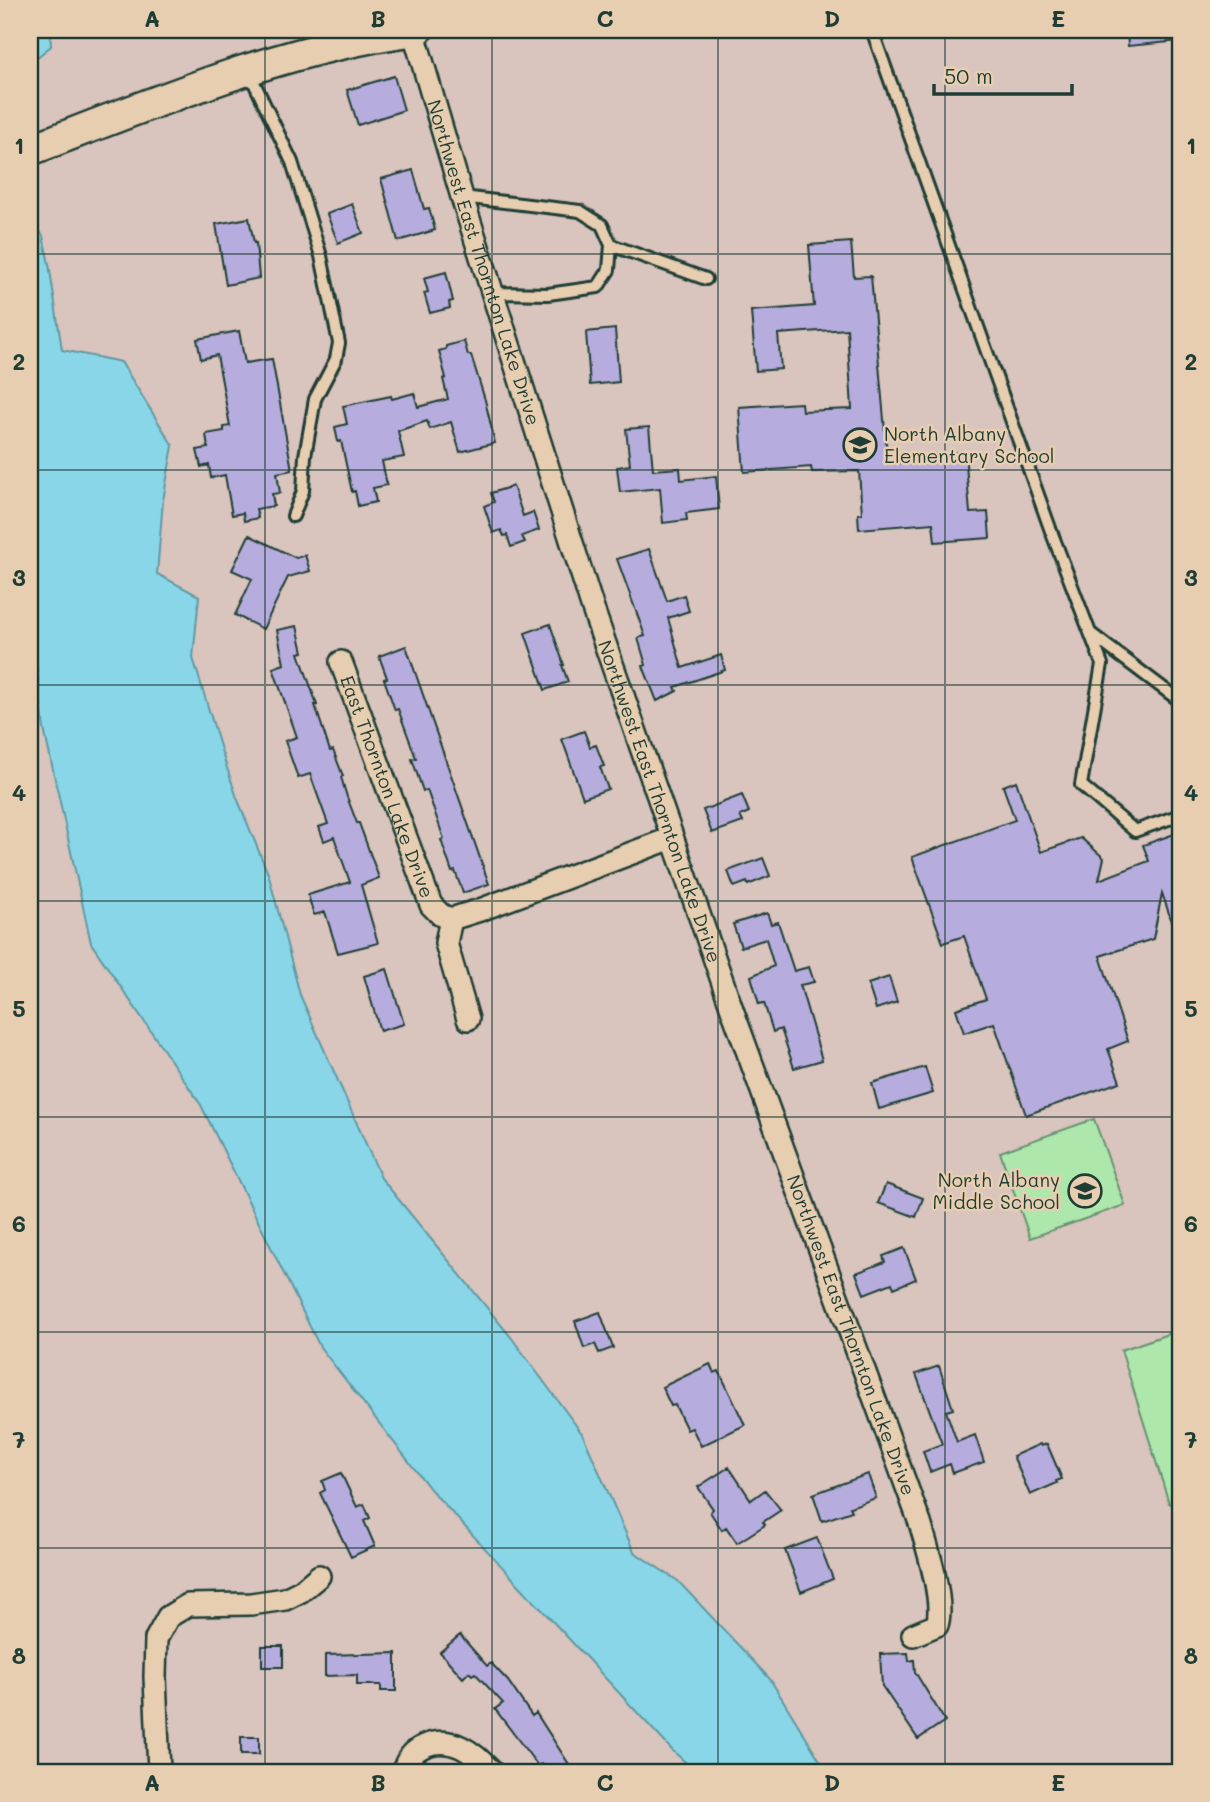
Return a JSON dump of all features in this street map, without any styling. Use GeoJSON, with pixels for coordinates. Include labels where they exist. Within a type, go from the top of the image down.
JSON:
{"type":"FeatureCollection","features":[{"type":"Feature","properties":{"kind":"main road"},"geometry":{"type":"LineString","coordinates":[[30,150],[247,70],[307,51],[415,30]]}},
{"type":"Feature","properties":{"kind":"street","name":"Northwest East Thornton Lake Drive"},"geometry":{"type":"LineString","coordinates":[[415,30],[462,197],[593,609],[671,838],[881,1422],[920,1523],[932,1566],[940,1616],[937,1625],[914,1635]]}},
{"type":"Feature","properties":{"kind":"street","name":"East Thornton Lake Drive"},"geometry":{"type":"LineString","coordinates":[[341,662],[431,905],[441,915],[451,919],[671,838]]}},
{"type":"Feature","properties":{"kind":"street"},"geometry":{"type":"LineString","coordinates":[[451,919],[446,943],[468,1019]]}},
{"type":"Feature","properties":{"kind":"street"},"geometry":{"type":"LineString","coordinates":[[159,1772],[156,1639],[168,1617],[188,1605],[251,1604],[285,1599],[301,1591],[319,1576]]}},
{"type":"Feature","properties":{"kind":"street"},"geometry":{"type":"LineString","coordinates":[[403,1772],[411,1755],[421,1746],[449,1743],[476,1756],[492,1772]]}},
{"type":"Feature","properties":{"kind":"lane"},"geometry":{"type":"LineString","coordinates":[[872,30],[1051,531],[1102,664],[1082,785],[1135,831],[1180,815]]}},
{"type":"Feature","properties":{"kind":"lane"},"geometry":{"type":"LineString","coordinates":[[247,70],[292,162],[321,256],[339,343],[336,359],[315,399],[305,456],[303,491],[293,516]]}},
{"type":"Feature","properties":{"kind":"lane"},"geometry":{"type":"LineString","coordinates":[[462,197],[580,211],[602,225],[611,245],[609,270],[598,287],[548,294],[494,293]]}},
{"type":"Feature","properties":{"kind":"lane"},"geometry":{"type":"LineString","coordinates":[[611,245],[706,279]]}},
{"type":"Feature","properties":{"kind":"lane"},"geometry":{"type":"LineString","coordinates":[[1090,634],[1180,701]]}},
{"type":"Feature","properties":{"kind":"green space"},"geometry":{"type":"Polygon","coordinates":[[[1094,1119],[1125,1205],[1030,1238],[1000,1152],[1094,1119]]]}},
{"type":"Feature","properties":{"kind":"green space"},"geometry":{"type":"Polygon","coordinates":[[[1180,1330],[1180,1508],[1169,1503],[1121,1350],[1180,1330]]]}},
{"type":"Feature","properties":{"kind":"water"},"geometry":{"type":"Polygon","coordinates":[[[30,30],[50,30],[51,46],[30,63],[30,30]]]}},
{"type":"Feature","properties":{"kind":"water"},"geometry":{"type":"Polygon","coordinates":[[[30,217],[43,236],[62,350],[121,362],[173,446],[163,500],[157,574],[199,596],[193,658],[222,753],[269,876],[300,995],[381,1178],[511,1337],[583,1435],[634,1552],[678,1581],[770,1679],[827,1772],[696,1772],[672,1750],[431,1490],[320,1347],[201,1105],[91,943],[44,729],[30,609],[30,217]]]}},
{"type":"Feature","properties":{"kind":"building"},"geometry":{"type":"Polygon","coordinates":[[[1127,30],[1180,30],[1180,41],[1128,46],[1127,30]]]}},
{"type":"Feature","properties":{"kind":"building"},"geometry":{"type":"Polygon","coordinates":[[[394,76],[404,110],[358,125],[347,90],[394,76]]]}},
{"type":"Feature","properties":{"kind":"building"},"geometry":{"type":"Polygon","coordinates":[[[413,170],[424,209],[429,208],[435,230],[398,241],[381,179],[413,170]]]}},
{"type":"Feature","properties":{"kind":"building"},"geometry":{"type":"Polygon","coordinates":[[[352,204],[363,233],[338,243],[327,214],[352,204]]]}},
{"type":"Feature","properties":{"kind":"building"},"geometry":{"type":"Polygon","coordinates":[[[249,218],[256,243],[259,278],[226,285],[216,224],[249,218]]]}},
{"type":"Feature","properties":{"kind":"building"},"geometry":{"type":"Polygon","coordinates":[[[851,242],[854,277],[871,276],[888,464],[929,460],[928,455],[965,452],[970,513],[988,512],[990,538],[935,542],[933,523],[859,529],[858,514],[862,514],[859,471],[812,472],[811,467],[744,472],[739,407],[801,403],[802,411],[852,409],[847,329],[778,334],[781,369],[756,371],[751,311],[814,306],[809,245],[851,242]]]}},
{"type":"Feature","properties":{"kind":"building"},"geometry":{"type":"Polygon","coordinates":[[[446,272],[453,301],[449,302],[450,308],[430,313],[424,293],[428,292],[424,278],[446,272]]]}},
{"type":"Feature","properties":{"kind":"building"},"geometry":{"type":"Polygon","coordinates":[[[615,329],[619,382],[590,385],[586,332],[615,329]]]}},
{"type":"Feature","properties":{"kind":"building"},"geometry":{"type":"Polygon","coordinates":[[[239,331],[245,363],[272,359],[292,470],[277,473],[280,493],[272,494],[274,506],[256,509],[258,518],[244,521],[243,513],[232,515],[225,475],[211,478],[209,465],[201,467],[197,450],[208,448],[206,434],[224,431],[224,427],[230,426],[217,355],[201,359],[197,339],[239,331]]]}},
{"type":"Feature","properties":{"kind":"building"},"geometry":{"type":"Polygon","coordinates":[[[464,341],[485,400],[495,443],[460,452],[451,422],[430,429],[427,421],[398,431],[404,457],[382,461],[387,485],[373,488],[376,502],[358,506],[335,427],[347,424],[343,406],[414,393],[418,407],[448,399],[439,351],[464,341]]]}},
{"type":"Feature","properties":{"kind":"building"},"geometry":{"type":"Polygon","coordinates":[[[649,427],[653,470],[680,468],[681,480],[716,476],[719,509],[686,513],[687,520],[663,523],[660,488],[620,492],[617,467],[630,465],[626,429],[649,427]]]}},
{"type":"Feature","properties":{"kind":"building"},"geometry":{"type":"Polygon","coordinates":[[[513,486],[523,516],[533,512],[539,530],[522,536],[525,542],[511,547],[507,535],[504,536],[501,530],[493,533],[484,506],[494,502],[491,493],[513,486]]]}},
{"type":"Feature","properties":{"kind":"building"},"geometry":{"type":"Polygon","coordinates":[[[249,535],[296,558],[305,555],[310,571],[288,577],[263,629],[235,615],[252,579],[232,570],[249,535]]]}},
{"type":"Feature","properties":{"kind":"building"},"geometry":{"type":"Polygon","coordinates":[[[649,549],[667,601],[684,595],[689,611],[668,618],[682,668],[721,655],[725,670],[675,687],[677,691],[657,701],[643,666],[646,665],[638,638],[645,636],[617,559],[649,549]]]}},
{"type":"Feature","properties":{"kind":"building"},"geometry":{"type":"Polygon","coordinates":[[[550,624],[568,682],[545,690],[525,633],[550,624]]]}},
{"type":"Feature","properties":{"kind":"building"},"geometry":{"type":"Polygon","coordinates":[[[297,626],[303,652],[299,653],[315,705],[379,878],[361,885],[378,943],[338,953],[325,912],[314,915],[308,895],[350,882],[334,837],[324,841],[319,827],[328,824],[310,774],[298,778],[285,741],[297,737],[273,668],[284,664],[277,630],[297,626]]]}},
{"type":"Feature","properties":{"kind":"building"},"geometry":{"type":"Polygon","coordinates":[[[406,646],[489,884],[463,893],[455,871],[452,872],[427,790],[423,791],[412,759],[416,758],[384,679],[387,678],[379,656],[406,646]]]}},
{"type":"Feature","properties":{"kind":"building"},"geometry":{"type":"Polygon","coordinates":[[[584,731],[590,747],[596,745],[604,766],[600,767],[608,789],[583,798],[562,739],[584,731]]]}},
{"type":"Feature","properties":{"kind":"building"},"geometry":{"type":"Polygon","coordinates":[[[1016,781],[1041,852],[1081,838],[1104,858],[1099,880],[1149,861],[1143,845],[1180,832],[1180,939],[1178,940],[1162,893],[1153,939],[1100,956],[1128,1041],[1108,1049],[1120,1082],[1026,1115],[994,1023],[964,1033],[956,1009],[986,999],[964,936],[943,943],[912,857],[1015,820],[1003,786],[1016,781]]]}},
{"type":"Feature","properties":{"kind":"building"},"geometry":{"type":"Polygon","coordinates":[[[742,795],[749,812],[740,816],[743,822],[712,833],[703,810],[742,795]]]}},
{"type":"Feature","properties":{"kind":"building"},"geometry":{"type":"Polygon","coordinates":[[[763,858],[770,876],[748,885],[747,882],[734,887],[728,871],[763,858]]]}},
{"type":"Feature","properties":{"kind":"building"},"geometry":{"type":"Polygon","coordinates":[[[767,913],[771,924],[778,922],[794,971],[809,967],[814,982],[800,985],[822,1060],[794,1068],[781,1029],[773,1032],[764,1003],[759,1004],[751,976],[774,966],[766,939],[741,947],[733,924],[767,913]]]}},
{"type":"Feature","properties":{"kind":"building"},"geometry":{"type":"Polygon","coordinates":[[[387,969],[404,1024],[380,1031],[364,976],[387,969]]]}},
{"type":"Feature","properties":{"kind":"building"},"geometry":{"type":"Polygon","coordinates":[[[889,977],[897,1002],[876,1009],[868,984],[889,977]]]}},
{"type":"Feature","properties":{"kind":"building"},"geometry":{"type":"Polygon","coordinates":[[[925,1067],[933,1093],[879,1109],[872,1083],[925,1067]]]}},
{"type":"Feature","properties":{"kind":"building"},"geometry":{"type":"Polygon","coordinates":[[[886,1184],[923,1198],[916,1217],[878,1203],[886,1184]]]}},
{"type":"Feature","properties":{"kind":"building"},"geometry":{"type":"Polygon","coordinates":[[[904,1248],[916,1279],[894,1288],[892,1283],[864,1294],[856,1273],[885,1262],[883,1256],[904,1248]]]}},
{"type":"Feature","properties":{"kind":"building"},"geometry":{"type":"Polygon","coordinates":[[[600,1312],[613,1348],[599,1353],[595,1344],[584,1348],[575,1321],[600,1312]]]}},
{"type":"Feature","properties":{"kind":"building"},"geometry":{"type":"Polygon","coordinates":[[[710,1364],[714,1373],[719,1371],[745,1425],[701,1446],[692,1428],[687,1430],[675,1405],[671,1406],[662,1387],[710,1364]]]}},
{"type":"Feature","properties":{"kind":"building"},"geometry":{"type":"Polygon","coordinates":[[[939,1366],[953,1409],[946,1411],[957,1442],[975,1435],[984,1462],[953,1473],[950,1464],[930,1472],[923,1451],[942,1444],[916,1374],[939,1366]]]}},
{"type":"Feature","properties":{"kind":"building"},"geometry":{"type":"Polygon","coordinates":[[[1040,1444],[1047,1444],[1062,1479],[1030,1495],[1013,1456],[1040,1444]]]}},
{"type":"Feature","properties":{"kind":"building"},"geometry":{"type":"Polygon","coordinates":[[[729,1467],[751,1500],[765,1490],[781,1510],[763,1522],[765,1525],[737,1543],[726,1527],[722,1530],[710,1512],[713,1509],[698,1487],[729,1467]]]}},
{"type":"Feature","properties":{"kind":"building"},"geometry":{"type":"Polygon","coordinates":[[[341,1473],[357,1507],[364,1504],[370,1518],[364,1521],[375,1546],[351,1557],[320,1493],[325,1490],[322,1481],[341,1473]]]}},
{"type":"Feature","properties":{"kind":"building"},"geometry":{"type":"Polygon","coordinates":[[[868,1474],[876,1498],[850,1507],[852,1511],[822,1521],[813,1494],[868,1474]]]}},
{"type":"Feature","properties":{"kind":"building"},"geometry":{"type":"Polygon","coordinates":[[[817,1538],[833,1579],[801,1592],[785,1550],[817,1538]]]}},
{"type":"Feature","properties":{"kind":"building"},"geometry":{"type":"Polygon","coordinates":[[[460,1635],[487,1666],[491,1663],[508,1681],[532,1716],[536,1713],[574,1772],[547,1772],[541,1764],[538,1766],[495,1709],[503,1703],[475,1673],[472,1675],[469,1672],[463,1678],[440,1652],[460,1635]]]}},
{"type":"Feature","properties":{"kind":"building"},"geometry":{"type":"Polygon","coordinates":[[[262,1646],[283,1646],[283,1667],[262,1667],[262,1646]]]}},
{"type":"Feature","properties":{"kind":"building"},"geometry":{"type":"Polygon","coordinates":[[[396,1653],[396,1691],[381,1691],[381,1685],[357,1685],[357,1675],[325,1676],[325,1655],[396,1653]]]}},
{"type":"Feature","properties":{"kind":"building"},"geometry":{"type":"Polygon","coordinates":[[[908,1653],[909,1661],[914,1660],[915,1672],[945,1721],[918,1739],[882,1686],[880,1654],[908,1653]]]}},
{"type":"Feature","properties":{"kind":"building"},"geometry":{"type":"Polygon","coordinates":[[[241,1737],[259,1737],[259,1754],[241,1754],[241,1737]]]}},
{"type":"Feature","properties":{"kind":"place","name":"North Albany Elementary School"},"geometry":{"type":"Point","coordinates":[860,445]}},
{"type":"Feature","properties":{"kind":"place","name":"North Albany Middle School"},"geometry":{"type":"Point","coordinates":[1085,1191]}}]}
